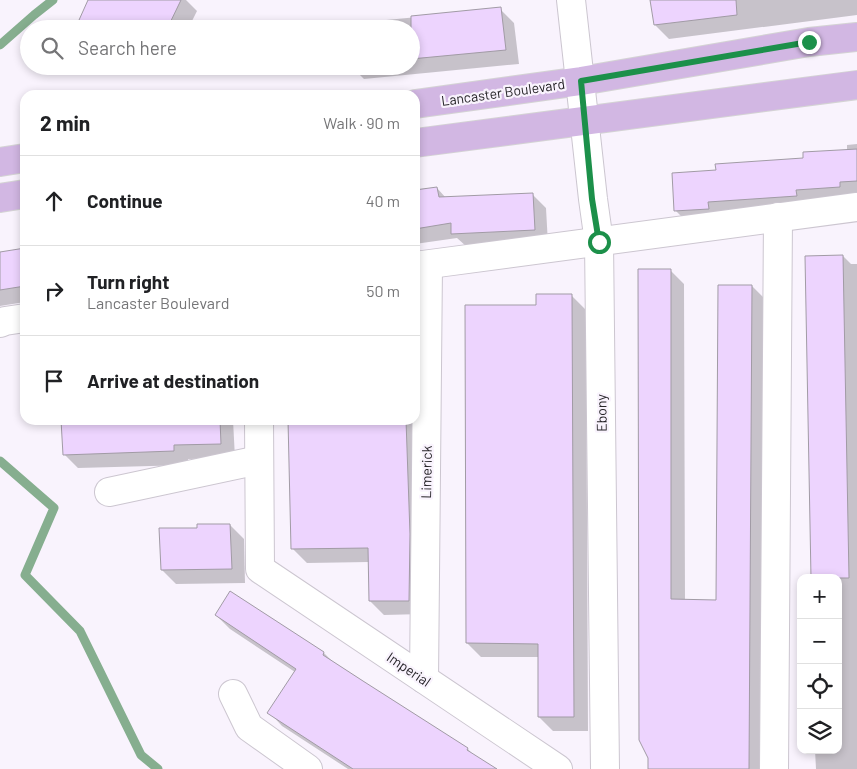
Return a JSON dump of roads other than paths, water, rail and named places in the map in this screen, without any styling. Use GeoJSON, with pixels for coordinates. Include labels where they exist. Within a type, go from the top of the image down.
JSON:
{"type":"FeatureCollection","features":[{"type":"Feature","properties":{"kind":"main road","name":"Lancaster Boulevard"},"geometry":{"type":"LineString","coordinates":[[420,103],[581,81],[809,42],[857,37]]}},
{"type":"Feature","properties":{"kind":"main road"},"geometry":{"type":"LineString","coordinates":[[420,142],[857,85]]}},
{"type":"Feature","properties":{"kind":"main road"},"geometry":{"type":"LineString","coordinates":[[0,162],[20,159]]}},
{"type":"Feature","properties":{"kind":"main road"},"geometry":{"type":"LineString","coordinates":[[0,198],[20,195]]}},
{"type":"Feature","properties":{"kind":"street","name":"Ebony"},"geometry":{"type":"LineString","coordinates":[[572,2],[592,199],[599,242],[605,769]]}},
{"type":"Feature","properties":{"kind":"street"},"geometry":{"type":"LineString","coordinates":[[421,266],[857,207]]}},
{"type":"Feature","properties":{"kind":"street"},"geometry":{"type":"LineString","coordinates":[[774,769],[778,217]]}},
{"type":"Feature","properties":{"kind":"street","name":"Limerick"},"geometry":{"type":"LineString","coordinates":[[421,266],[424,679]]}},
{"type":"Feature","properties":{"kind":"street"},"geometry":{"type":"LineString","coordinates":[[0,324],[5,321],[20,319]]}},
{"type":"Feature","properties":{"kind":"street"},"geometry":{"type":"LineString","coordinates":[[109,492],[259,460],[259,425]]}},
{"type":"Feature","properties":{"kind":"street","name":"Imperial"},"geometry":{"type":"LineString","coordinates":[[259,460],[260,569],[558,769]]}},
{"type":"Feature","properties":{"kind":"street"},"geometry":{"type":"LineString","coordinates":[[233,694],[249,727],[308,769]]}},
{"type":"Feature","properties":{"kind":"waterway"},"geometry":{"type":"LineString","coordinates":[[28,20],[53,0]]}},
{"type":"Feature","properties":{"kind":"waterway"},"geometry":{"type":"LineString","coordinates":[[0,45],[20,27]]}},
{"type":"Feature","properties":{"kind":"waterway"},"geometry":{"type":"LineString","coordinates":[[0,461],[54,508],[25,575],[80,631],[141,755],[158,769]]}}]}
